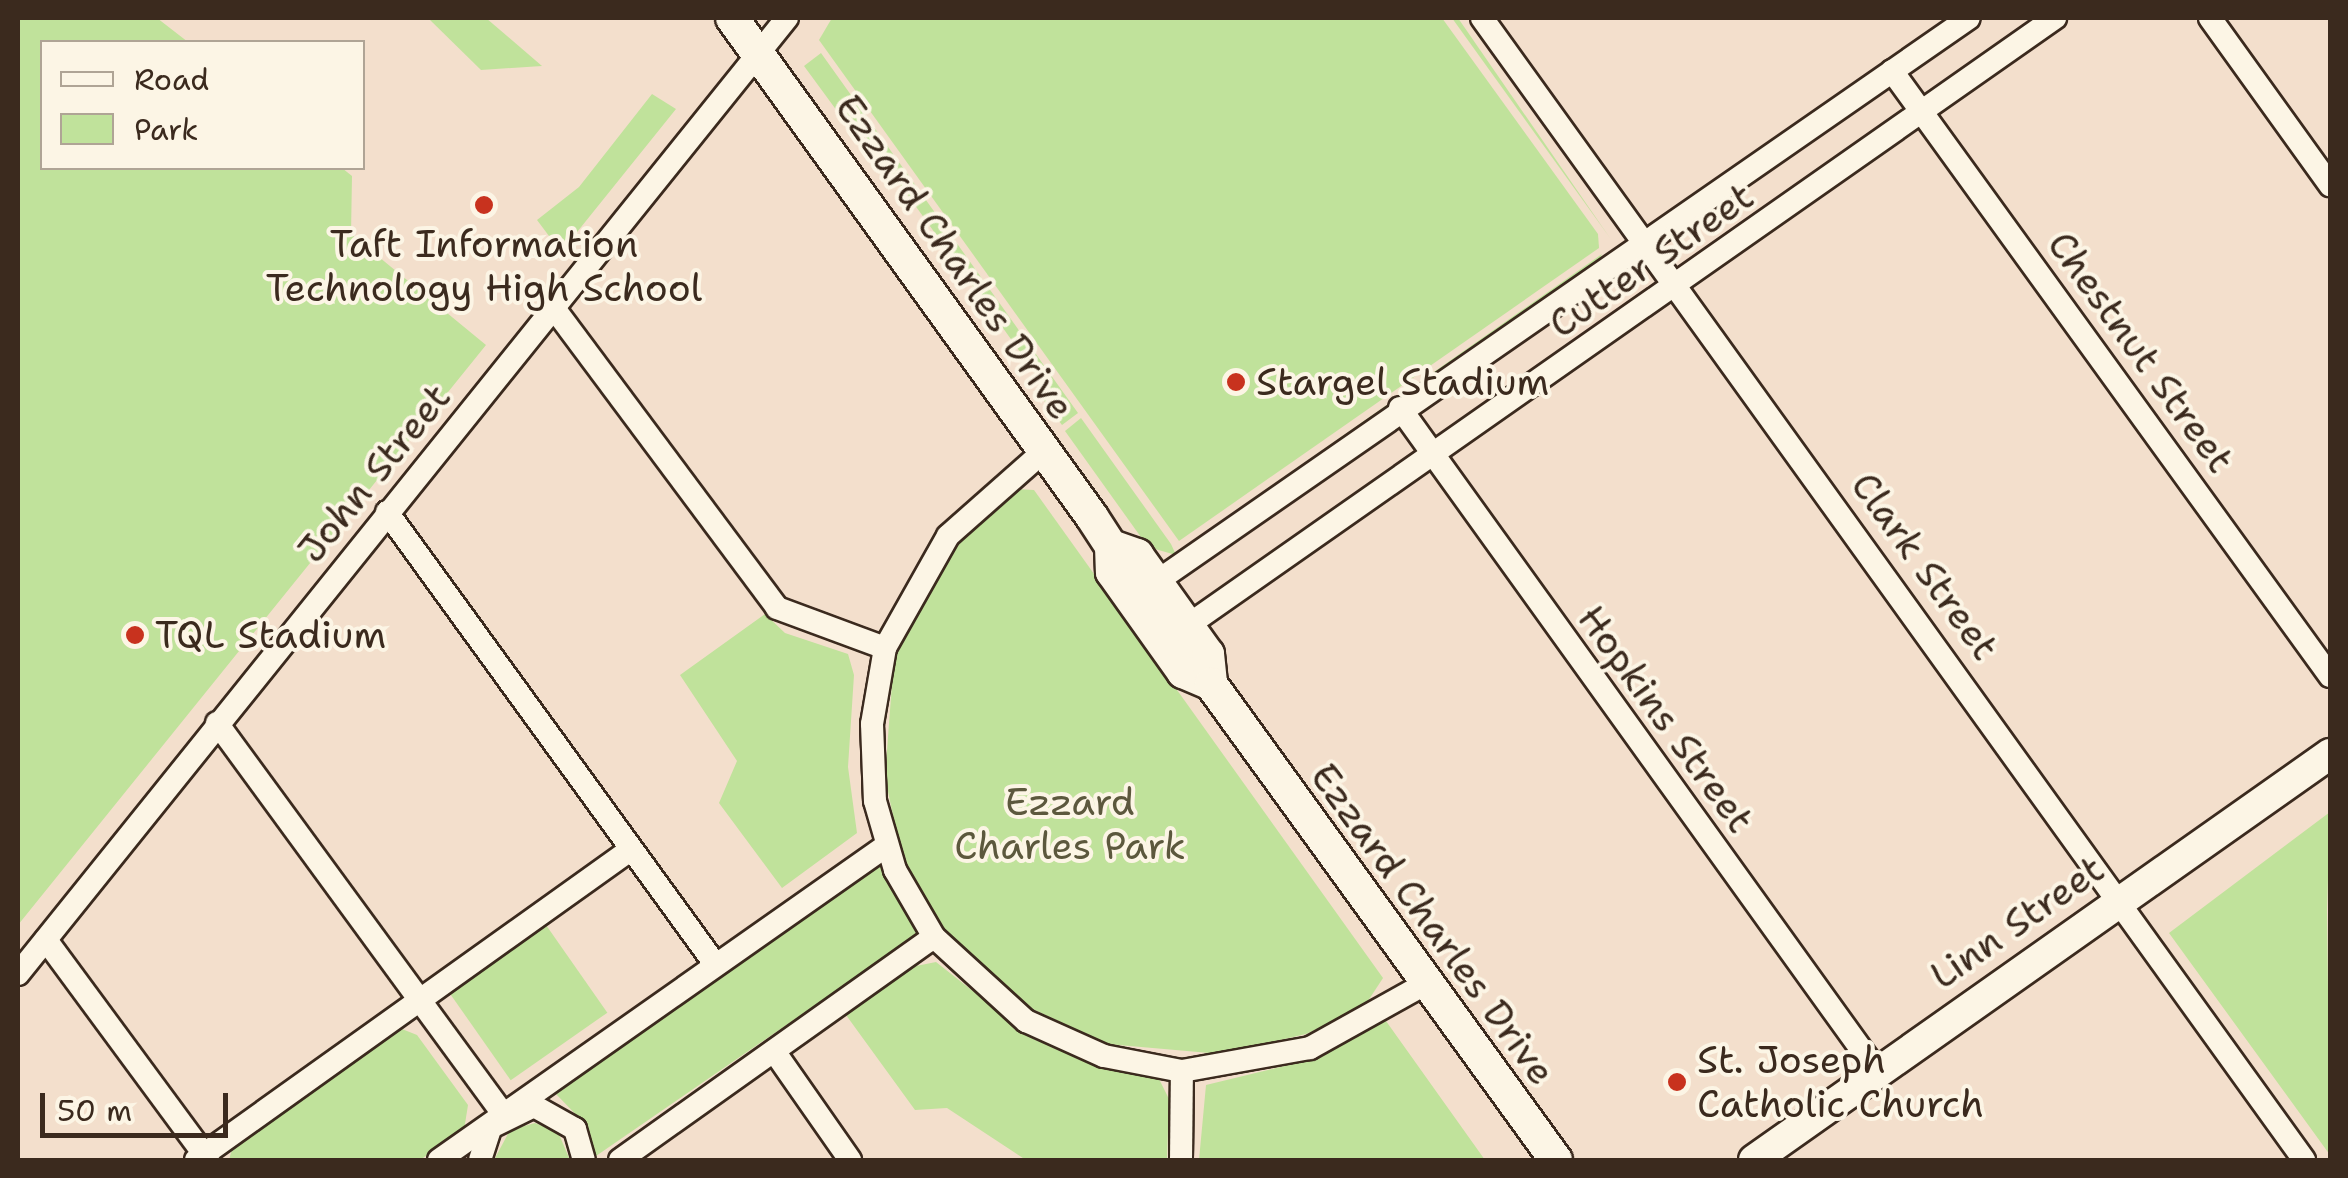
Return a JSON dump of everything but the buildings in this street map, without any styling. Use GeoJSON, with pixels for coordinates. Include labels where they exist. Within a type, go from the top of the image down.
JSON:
{"type":"FeatureCollection","features":[{"type":"Feature","properties":{"kind":"main road","name":"Ezzard Charles Drive"},"geometry":{"type":"LineString","coordinates":[[732,18],[1111,546],[1112,572],[1183,672],[1211,684]]}},
{"type":"Feature","properties":{"kind":"main road","name":"Ezzard Charles Drive"},"geometry":{"type":"LineString","coordinates":[[1111,546],[1137,555],[1208,654],[1211,684],[1556,1160]]}},
{"type":"Feature","properties":{"kind":"street","name":"John Street"},"geometry":{"type":"LineString","coordinates":[[18,974],[788,18]]}},
{"type":"Feature","properties":{"kind":"street","name":"Clark Street"},"geometry":{"type":"LineString","coordinates":[[1482,18],[2120,898],[2304,1160]]}},
{"type":"Feature","properties":{"kind":"street","name":"Cutter Street"},"geometry":{"type":"LineString","coordinates":[[1156,582],[1400,408],[1969,18]]}},
{"type":"Feature","properties":{"kind":"street","name":"Cutter Street"},"geometry":{"type":"LineString","coordinates":[[1187,626],[2054,18]]}},
{"type":"Feature","properties":{"kind":"street"},"geometry":{"type":"LineString","coordinates":[[2210,18],[2330,185]]}},
{"type":"Feature","properties":{"kind":"street","name":"Chestnut Street"},"geometry":{"type":"LineString","coordinates":[[1892,71],[2330,676]]}},
{"type":"Feature","properties":{"kind":"street"},"geometry":{"type":"LineString","coordinates":[[553,307],[777,608],[885,648]]}},
{"type":"Feature","properties":{"kind":"street","name":"Hopkins Street"},"geometry":{"type":"LineString","coordinates":[[1400,408],[1876,1070]]}},
{"type":"Feature","properties":{"kind":"street"},"geometry":{"type":"LineString","coordinates":[[1044,451],[948,536],[885,648],[871,762],[886,846],[934,938],[1026,1022],[1104,1056],[1182,1072],[1310,1048],[1425,984]]}},
{"type":"Feature","properties":{"kind":"street"},"geometry":{"type":"LineString","coordinates":[[388,512],[715,964]]}},
{"type":"Feature","properties":{"kind":"street"},"geometry":{"type":"LineString","coordinates":[[217,723],[503,1114]]}},
{"type":"Feature","properties":{"kind":"street","name":"Linn Street"},"geometry":{"type":"LineString","coordinates":[[1754,1160],[2120,898],[2330,754]]}},
{"type":"Feature","properties":{"kind":"street"},"geometry":{"type":"LineString","coordinates":[[438,1160],[886,846]]}},
{"type":"Feature","properties":{"kind":"street"},"geometry":{"type":"LineString","coordinates":[[46,940],[203,1159],[630,850]]}},
{"type":"Feature","properties":{"kind":"street"},"geometry":{"type":"LineString","coordinates":[[620,1160],[934,938]]}},
{"type":"Feature","properties":{"kind":"street"},"geometry":{"type":"LineString","coordinates":[[774,1051],[850,1160]]}},
{"type":"Feature","properties":{"kind":"street"},"geometry":{"type":"LineString","coordinates":[[1181,1160],[1182,1072]]}},
{"type":"Feature","properties":{"kind":"street"},"geometry":{"type":"LineString","coordinates":[[480,1160],[503,1114],[534,1106],[564,1117],[584,1160]]}},
{"type":"Feature","properties":{"kind":"green space","name":"TQL Stadium"},"geometry":{"type":"Polygon","coordinates":[[[18,18],[157,18],[185,40],[40,40],[40,170],[344,170],[352,176],[351,234],[486,345],[18,925],[18,18]]]}},
{"type":"Feature","properties":{"kind":"green space"},"geometry":{"type":"Polygon","coordinates":[[[428,18],[486,18],[542,66],[481,70],[428,18]]]}},
{"type":"Feature","properties":{"kind":"green space","name":"Stargel Stadium"},"geometry":{"type":"Polygon","coordinates":[[[832,18],[1442,18],[1598,234],[1599,248],[1179,541],[819,40],[832,18]]]}},
{"type":"Feature","properties":{"kind":"green space"},"geometry":{"type":"Polygon","coordinates":[[[1452,18],[1458,18],[1610,238],[1452,18]]]}},
{"type":"Feature","properties":{"kind":"green space"},"geometry":{"type":"Polygon","coordinates":[[[821,53],[1078,413],[1062,425],[1042,398],[1043,384],[854,120],[840,115],[804,66],[821,53]]]}},
{"type":"Feature","properties":{"kind":"green space"},"geometry":{"type":"Polygon","coordinates":[[[652,94],[676,109],[561,252],[537,220],[579,187],[652,94]]]}},
{"type":"Feature","properties":{"kind":"green space"},"geometry":{"type":"Polygon","coordinates":[[[1602,254],[1597,264],[1257,496],[1602,254]]]}},
{"type":"Feature","properties":{"kind":"green space"},"geometry":{"type":"Polygon","coordinates":[[[1081,418],[1176,555],[1148,547],[1065,431],[1081,418]]]}},
{"type":"Feature","properties":{"kind":"green space","name":"Ezzard Charles Park"},"geometry":{"type":"Polygon","coordinates":[[[1014,489],[1034,490],[1383,978],[1364,1007],[1306,1034],[1221,1054],[1107,1044],[1020,1003],[964,954],[924,902],[901,854],[885,777],[894,657],[950,548],[1014,489]]]}},
{"type":"Feature","properties":{"kind":"green space"},"geometry":{"type":"Polygon","coordinates":[[[765,614],[785,633],[848,654],[854,675],[848,767],[857,833],[782,888],[719,803],[737,761],[680,675],[765,614]]]}},
{"type":"Feature","properties":{"kind":"green space"},"geometry":{"type":"Polygon","coordinates":[[[2330,812],[2327,910],[2330,1155],[2169,933],[2330,812]]]}},
{"type":"Feature","properties":{"kind":"green space"},"geometry":{"type":"Polygon","coordinates":[[[879,863],[917,935],[596,1156],[586,1125],[556,1094],[879,863]]]}},
{"type":"Feature","properties":{"kind":"green space"},"geometry":{"type":"Polygon","coordinates":[[[546,925],[607,1013],[511,1080],[449,993],[546,925]]]}},
{"type":"Feature","properties":{"kind":"green space"},"geometry":{"type":"Polygon","coordinates":[[[936,962],[1035,1040],[1159,1079],[1169,1099],[1167,1160],[1026,1160],[947,1108],[915,1110],[846,1015],[911,967],[936,962]]]}},
{"type":"Feature","properties":{"kind":"green space"},"geometry":{"type":"Polygon","coordinates":[[[1386,1021],[1485,1160],[1199,1160],[1206,1085],[1297,1063],[1386,1021]]]}},
{"type":"Feature","properties":{"kind":"green space"},"geometry":{"type":"Polygon","coordinates":[[[402,1029],[417,1035],[468,1105],[464,1130],[420,1160],[229,1160],[232,1149],[402,1029]]]}},
{"type":"Feature","properties":{"kind":"green space"},"geometry":{"type":"Polygon","coordinates":[[[535,1123],[558,1132],[570,1160],[494,1160],[510,1130],[535,1123]]]}},
{"type":"Feature","properties":{"kind":"place","name":"Taft Information Technology High School"},"geometry":{"type":"Point","coordinates":[484,205]}},
{"type":"Feature","properties":{"kind":"place","name":"Stargel Stadium"},"geometry":{"type":"Point","coordinates":[1236,382]}},
{"type":"Feature","properties":{"kind":"place","name":"TQL Stadium"},"geometry":{"type":"Point","coordinates":[135,635]}},
{"type":"Feature","properties":{"kind":"place","name":"St. Joseph Catholic Church"},"geometry":{"type":"Point","coordinates":[1677,1082]}}]}
